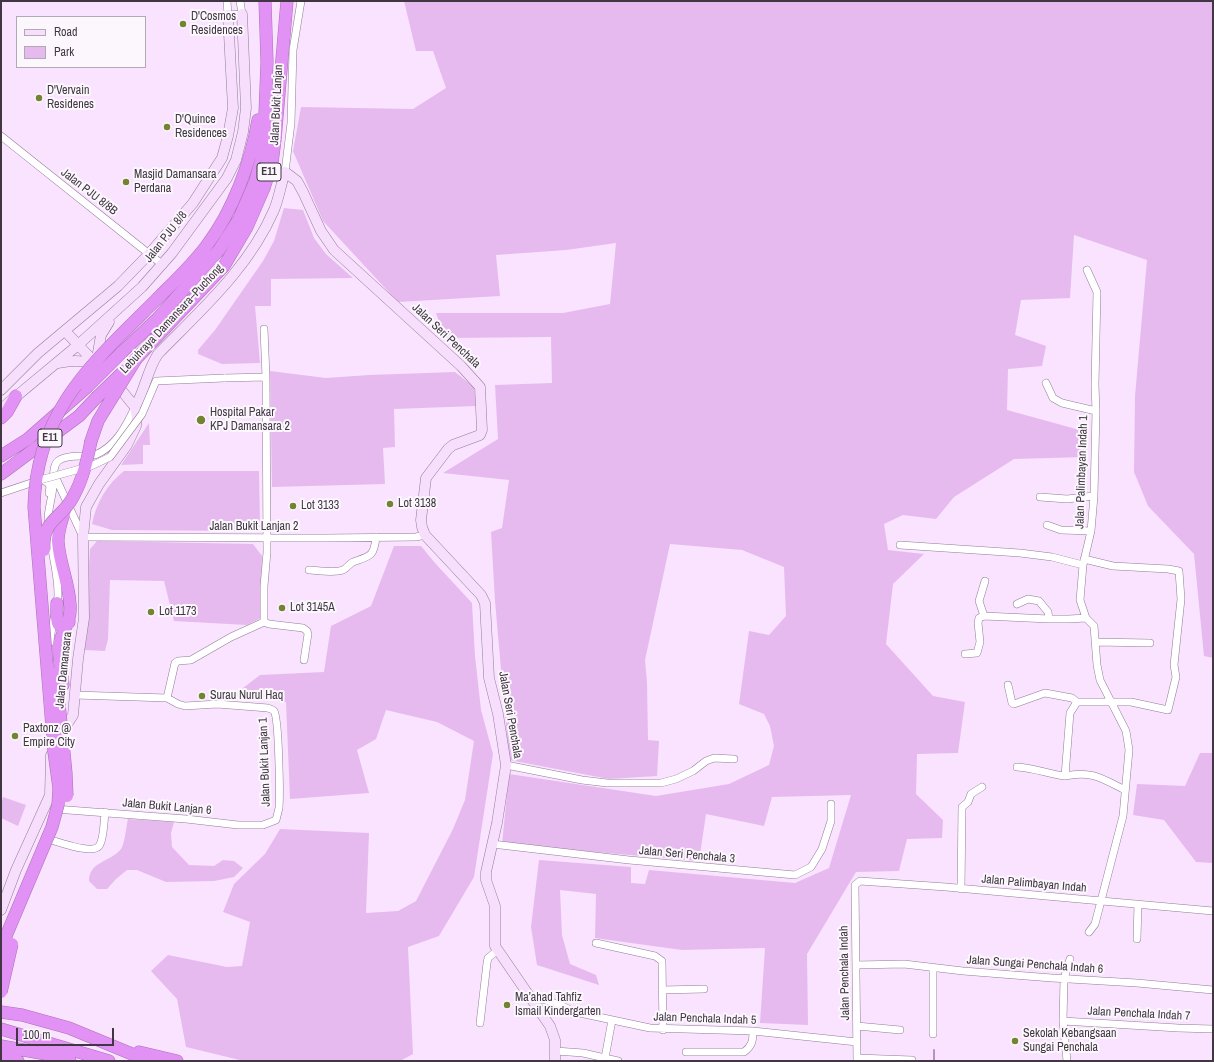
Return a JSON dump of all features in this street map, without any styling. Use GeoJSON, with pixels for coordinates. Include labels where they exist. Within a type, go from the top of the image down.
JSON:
{"type":"FeatureCollection","features":[{"type":"Feature","properties":{"kind":"highway","name":"Lebuhraya Damansara–Puchong"},"geometry":{"type":"LineString","coordinates":[[1,456],[28,439],[88,387],[157,319],[218,250],[239,219],[255,182],[261,161],[264,139],[267,62],[265,1]]}},
{"type":"Feature","properties":{"kind":"highway","name":"Lebuhraya Damansara–Puchong"},"geometry":{"type":"LineString","coordinates":[[1,474],[79,416],[136,359],[224,266],[247,228],[264,188],[272,163],[287,1]]}},
{"type":"Feature","properties":{"kind":"highway"},"geometry":{"type":"LineString","coordinates":[[1,957],[6,936],[52,827],[58,805],[59,788],[54,752],[34,507],[38,470],[49,432],[59,410],[89,369],[160,298],[208,244],[221,225],[235,197],[247,165],[256,134],[267,62]]}},
{"type":"Feature","properties":{"kind":"highway"},"geometry":{"type":"LineString","coordinates":[[58,738],[64,702],[59,647],[62,634],[69,622],[70,604],[59,553],[58,540],[60,525],[68,511],[72,498],[84,473],[91,441],[98,421],[136,359]]}},
{"type":"Feature","properties":{"kind":"highway"},"geometry":{"type":"LineString","coordinates":[[1,418],[7,412],[16,396]]}},
{"type":"Feature","properties":{"kind":"highway"},"geometry":{"type":"LineString","coordinates":[[1,446],[64,407]]}},
{"type":"Feature","properties":{"kind":"highway"},"geometry":{"type":"LineString","coordinates":[[1,992],[13,940],[60,828],[66,804],[66,773],[44,539],[47,529],[53,520],[68,511]]}},
{"type":"Feature","properties":{"kind":"highway"},"geometry":{"type":"LineString","coordinates":[[58,603],[56,616],[57,623],[63,626],[69,622]]}},
{"type":"Feature","properties":{"kind":"highway"},"geometry":{"type":"LineString","coordinates":[[1,1012],[22,1015],[70,1028],[104,1053],[129,1061]]}},
{"type":"Feature","properties":{"kind":"highway"},"geometry":{"type":"LineString","coordinates":[[1,1028],[56,1046]]}},
{"type":"Feature","properties":{"kind":"highway"},"geometry":{"type":"LineString","coordinates":[[1,1036],[149,1061]]}},
{"type":"Feature","properties":{"kind":"highway"},"geometry":{"type":"LineString","coordinates":[[1,1046],[46,1054],[70,1061]]}},
{"type":"Feature","properties":{"kind":"highway"},"geometry":{"type":"LineString","coordinates":[[104,1053],[177,1061]]}},
{"type":"Feature","properties":{"kind":"highway"},"geometry":{"type":"LineString","coordinates":[[1,1055],[18,1061]]}},
{"type":"Feature","properties":{"kind":"street","name":"Jalan PJU 8/8"},"geometry":{"type":"LineString","coordinates":[[1,390],[38,353],[118,286],[149,254],[186,212],[222,158],[233,108],[227,1]]}},
{"type":"Feature","properties":{"kind":"street","name":"Jalan PJU 8/8"},"geometry":{"type":"LineString","coordinates":[[1,409],[113,315],[142,287],[163,265],[227,178],[236,160],[244,132],[246,108],[242,14],[240,1]]}},
{"type":"Feature","properties":{"kind":"street","name":"Jalan Bukit Lanjan"},"geometry":{"type":"LineString","coordinates":[[86,507],[114,458],[127,445],[134,433],[137,416],[135,407],[141,397],[153,361],[241,267],[275,208],[285,172],[292,123],[293,50],[301,1]]}},
{"type":"Feature","properties":{"kind":"street"},"geometry":{"type":"LineString","coordinates":[[228,15],[242,14]]}},
{"type":"Feature","properties":{"kind":"street","name":"Jalan PJU 8/8B"},"geometry":{"type":"LineString","coordinates":[[1,136],[163,265]]}},
{"type":"Feature","properties":{"kind":"street","name":"Jalan Seri Penchala"},"geometry":{"type":"LineString","coordinates":[[285,172],[297,181],[321,231],[334,250],[461,366],[480,387],[482,430],[480,435],[453,445],[448,449],[426,478],[421,520],[422,527],[426,535],[481,595],[485,603],[489,678],[498,714],[506,765],[486,872],[486,880],[495,906],[494,942],[495,946],[550,1026],[555,1040],[555,1056]]}},
{"type":"Feature","properties":{"kind":"street","name":"Jalan Palimbayan Indah 1"},"geometry":{"type":"LineString","coordinates":[[1087,270],[1097,292],[1095,385],[1096,411],[1094,496],[1091,531],[1083,562],[1080,600],[1086,618],[1094,626],[1100,680],[1126,731],[1129,750],[1123,816],[1101,902]]}},
{"type":"Feature","properties":{"kind":"street"},"geometry":{"type":"LineString","coordinates":[[98,366],[101,335],[113,315]]}},
{"type":"Feature","properties":{"kind":"street"},"geometry":{"type":"LineString","coordinates":[[264,329],[266,377],[267,552],[264,586],[264,622]]}},
{"type":"Feature","properties":{"kind":"street"},"geometry":{"type":"LineString","coordinates":[[64,331],[98,366]]}},
{"type":"Feature","properties":{"kind":"street"},"geometry":{"type":"LineString","coordinates":[[57,363],[82,360],[98,366]]}},
{"type":"Feature","properties":{"kind":"street"},"geometry":{"type":"LineString","coordinates":[[1,493],[114,458],[142,414],[156,381],[266,377]]}},
{"type":"Feature","properties":{"kind":"street"},"geometry":{"type":"LineString","coordinates":[[1046,383],[1053,398],[1062,403],[1096,411]]}},
{"type":"Feature","properties":{"kind":"street"},"geometry":{"type":"LineString","coordinates":[[95,456],[113,444],[127,425],[135,407],[122,390]]}},
{"type":"Feature","properties":{"kind":"street"},"geometry":{"type":"LineString","coordinates":[[113,444],[116,447],[114,458]]}},
{"type":"Feature","properties":{"kind":"street"},"geometry":{"type":"LineString","coordinates":[[1,992],[2,977],[14,911],[25,879],[43,838],[50,795],[50,641],[51,628],[58,603],[48,520],[52,498],[54,471],[57,461],[60,459],[73,456],[82,456]]}},
{"type":"Feature","properties":{"kind":"street"},"geometry":{"type":"LineString","coordinates":[[37,468],[46,465],[54,471],[68,511],[82,537]]}},
{"type":"Feature","properties":{"kind":"street"},"geometry":{"type":"LineString","coordinates":[[40,480],[47,482],[50,486],[48,496]]}},
{"type":"Feature","properties":{"kind":"street"},"geometry":{"type":"LineString","coordinates":[[1040,497],[1067,499],[1094,496]]}},
{"type":"Feature","properties":{"kind":"street"},"geometry":{"type":"LineString","coordinates":[[68,511],[76,514],[81,513],[86,507]]}},
{"type":"Feature","properties":{"kind":"street","name":"Jalan Damansara"},"geometry":{"type":"LineString","coordinates":[[58,738],[73,715],[78,659],[84,618],[82,537],[86,507]]}},
{"type":"Feature","properties":{"kind":"street"},"geometry":{"type":"LineString","coordinates":[[1047,525],[1061,530],[1091,531]]}},
{"type":"Feature","properties":{"kind":"street","name":"Jalan Bukit Lanjan 2"},"geometry":{"type":"LineString","coordinates":[[82,537],[266,538],[416,537],[426,535]]}},
{"type":"Feature","properties":{"kind":"street"},"geometry":{"type":"LineString","coordinates":[[309,570],[343,570],[350,563],[370,556],[372,554],[376,537]]}},
{"type":"Feature","properties":{"kind":"street"},"geometry":{"type":"LineString","coordinates":[[900,545],[1033,555],[1113,566],[1179,571],[1181,599],[1174,665],[1176,677],[1168,710],[1131,702],[1077,702],[1072,698],[1045,693],[1014,704],[1012,703],[1008,685]]}},
{"type":"Feature","properties":{"kind":"street"},"geometry":{"type":"LineString","coordinates":[[984,616],[979,602],[985,581]]}},
{"type":"Feature","properties":{"kind":"street"},"geometry":{"type":"LineString","coordinates":[[1017,604],[1028,599],[1039,601],[1048,612],[1049,619]]}},
{"type":"Feature","properties":{"kind":"street"},"geometry":{"type":"LineString","coordinates":[[965,654],[977,653],[980,642],[978,623],[979,618],[984,616],[1068,620],[1086,618]]}},
{"type":"Feature","properties":{"kind":"street"},"geometry":{"type":"LineString","coordinates":[[75,695],[167,698],[175,663],[178,661],[191,660],[231,637],[264,622],[268,624],[303,628],[307,631],[308,634],[304,660]]}},
{"type":"Feature","properties":{"kind":"street"},"geometry":{"type":"LineString","coordinates":[[1095,642],[1150,643]]}},
{"type":"Feature","properties":{"kind":"street","name":"Jalan Bukit Lanjan 1"},"geometry":{"type":"LineString","coordinates":[[167,698],[185,706],[217,704],[268,708],[275,712],[277,725],[279,789],[279,808],[276,820]]}},
{"type":"Feature","properties":{"kind":"street"},"geometry":{"type":"LineString","coordinates":[[1065,776],[1070,713],[1077,702]]}},
{"type":"Feature","properties":{"kind":"street"},"geometry":{"type":"LineString","coordinates":[[1,910],[16,870],[45,820],[55,809],[59,765],[58,738]]}},
{"type":"Feature","properties":{"kind":"street"},"geometry":{"type":"LineString","coordinates":[[506,765],[607,783],[661,783],[676,779],[693,771],[714,758],[734,759]]}},
{"type":"Feature","properties":{"kind":"street"},"geometry":{"type":"LineString","coordinates":[[1017,767],[1038,770],[1047,774],[1065,776],[1085,774],[1103,779],[1125,790]]}},
{"type":"Feature","properties":{"kind":"street"},"geometry":{"type":"LineString","coordinates":[[961,889],[962,807],[968,802],[971,794],[982,787]]}},
{"type":"Feature","properties":{"kind":"street","name":"Jalan Seri Penchala 3"},"geometry":{"type":"LineString","coordinates":[[492,844],[629,860],[795,875],[811,867],[822,849],[831,821],[831,804]]}},
{"type":"Feature","properties":{"kind":"street","name":"Jalan Bukit Lanjan 6"},"geometry":{"type":"LineString","coordinates":[[55,809],[186,818],[238,825],[263,825],[276,820]]}},
{"type":"Feature","properties":{"kind":"street"},"geometry":{"type":"LineString","coordinates":[[43,838],[85,849],[96,848],[100,846],[103,836],[105,812]]}},
{"type":"Feature","properties":{"kind":"street","name":"Jalan Palimbayan Indah"},"geometry":{"type":"LineString","coordinates":[[855,886],[860,881],[1213,911]]}},
{"type":"Feature","properties":{"kind":"street","name":"Jalan Penchala Indah"},"geometry":{"type":"LineString","coordinates":[[855,886],[857,1059]]}},
{"type":"Feature","properties":{"kind":"street"},"geometry":{"type":"LineString","coordinates":[[1089,932],[1095,924],[1101,902]]}},
{"type":"Feature","properties":{"kind":"street"},"geometry":{"type":"LineString","coordinates":[[1137,939],[1138,904]]}},
{"type":"Feature","properties":{"kind":"street"},"geometry":{"type":"LineString","coordinates":[[596,943],[655,956],[662,961],[663,1030]]}},
{"type":"Feature","properties":{"kind":"street"},"geometry":{"type":"LineString","coordinates":[[480,1023],[488,958],[498,950]]}},
{"type":"Feature","properties":{"kind":"street"},"geometry":{"type":"LineString","coordinates":[[1067,1061],[1063,1021],[1064,979],[1070,959]]}},
{"type":"Feature","properties":{"kind":"street","name":"Jalan Sungai Penchala Indah 6"},"geometry":{"type":"LineString","coordinates":[[856,965],[904,964],[1064,979],[1137,982],[1213,990]]}},
{"type":"Feature","properties":{"kind":"street"},"geometry":{"type":"LineString","coordinates":[[933,967],[933,1034]]}},
{"type":"Feature","properties":{"kind":"street"},"geometry":{"type":"LineString","coordinates":[[662,990],[704,989]]}},
{"type":"Feature","properties":{"kind":"street","name":"Jalan Penchala Indah 5"},"geometry":{"type":"LineString","coordinates":[[532,1000],[545,1000],[575,1012],[663,1030],[753,1031],[857,1042]]}},
{"type":"Feature","properties":{"kind":"street"},"geometry":{"type":"LineString","coordinates":[[605,1058],[612,1020]]}},
{"type":"Feature","properties":{"kind":"street","name":"Jalan Penchala Indah 7"},"geometry":{"type":"LineString","coordinates":[[1063,1021],[1213,1029]]}},
{"type":"Feature","properties":{"kind":"street"},"geometry":{"type":"LineString","coordinates":[[857,1026],[900,1030]]}},
{"type":"Feature","properties":{"kind":"street"},"geometry":{"type":"LineString","coordinates":[[686,1052],[744,1052],[750,1048],[753,1042],[753,1031]]}},
{"type":"Feature","properties":{"kind":"street"},"geometry":{"type":"LineString","coordinates":[[555,1056],[583,1053],[618,1061]]}},
{"type":"Feature","properties":{"kind":"street"},"geometry":{"type":"LineString","coordinates":[[857,1059],[912,1060]]}},
{"type":"Feature","properties":{"kind":"green space"},"geometry":{"type":"Polygon","coordinates":[[[404,1],[1213,1],[1213,658],[1204,656],[1194,554],[1148,506],[1134,472],[1135,396],[1147,260],[1074,235],[1070,298],[1021,300],[1015,335],[1046,346],[1042,366],[1008,369],[1007,410],[1087,432],[1085,457],[1014,459],[954,497],[936,519],[903,515],[884,524],[888,550],[924,554],[893,584],[886,644],[933,696],[965,702],[958,753],[917,754],[916,794],[943,820],[942,838],[907,839],[899,871],[856,872],[807,954],[808,1025],[760,1023],[765,948],[682,950],[595,938],[596,894],[560,890],[562,935],[570,964],[596,975],[599,985],[537,965],[531,927],[539,860],[631,867],[631,883],[645,884],[649,870],[795,883],[829,868],[851,795],[772,797],[764,826],[706,814],[699,861],[502,844],[509,774],[656,796],[729,784],[769,765],[774,746],[770,726],[764,714],[739,704],[749,631],[769,635],[786,616],[784,567],[742,550],[670,544],[645,660],[648,740],[659,741],[657,776],[609,779],[509,760],[495,601],[491,532],[502,528],[509,480],[443,473],[498,439],[495,385],[552,383],[551,337],[445,338],[436,313],[563,313],[610,304],[616,243],[566,250],[496,255],[500,296],[398,302],[323,221],[293,151],[301,107],[413,109],[446,88],[433,51],[416,51],[404,1]]]}},
{"type":"Feature","properties":{"kind":"green space"},"geometry":{"type":"Polygon","coordinates":[[[284,208],[303,210],[314,238],[326,254],[353,278],[271,279],[271,306],[255,306],[260,363],[222,364],[198,354],[198,350],[215,330],[263,261],[274,241],[284,208]]]}},
{"type":"Feature","properties":{"kind":"green space"},"geometry":{"type":"Polygon","coordinates":[[[270,371],[326,378],[455,372],[474,387],[476,406],[394,409],[395,447],[383,448],[385,484],[272,487],[270,371]]]}},
{"type":"Feature","properties":{"kind":"green space"},"geometry":{"type":"Polygon","coordinates":[[[149,423],[150,445],[143,445],[143,464],[121,465],[149,423]]]}},
{"type":"Feature","properties":{"kind":"green space"},"geometry":{"type":"Polygon","coordinates":[[[124,471],[259,471],[260,527],[256,531],[112,530],[92,524],[96,509],[103,494],[112,482],[124,471]]]}},
{"type":"Feature","properties":{"kind":"green space"},"geometry":{"type":"Polygon","coordinates":[[[97,541],[253,544],[262,556],[261,618],[247,625],[174,621],[164,581],[110,580],[108,639],[105,651],[84,650],[90,549],[97,541]]]}},
{"type":"Feature","properties":{"kind":"green space"},"geometry":{"type":"Polygon","coordinates":[[[394,546],[421,546],[472,603],[475,656],[481,710],[493,754],[474,877],[439,936],[408,947],[413,1054],[400,1061],[244,1061],[186,1047],[177,999],[151,971],[168,955],[227,967],[242,966],[250,922],[223,912],[234,884],[265,854],[280,829],[369,833],[366,913],[398,911],[416,901],[453,829],[465,800],[474,741],[437,722],[386,710],[376,739],[357,750],[369,793],[290,799],[286,702],[234,695],[260,675],[324,672],[331,626],[371,606],[394,546]]]}},
{"type":"Feature","properties":{"kind":"green space"},"geometry":{"type":"Polygon","coordinates":[[[1200,753],[1213,753],[1213,863],[1196,862],[1164,820],[1133,815],[1137,784],[1185,786],[1200,753]]]}},
{"type":"Feature","properties":{"kind":"green space"},"geometry":{"type":"Polygon","coordinates":[[[3,797],[26,805],[18,826],[1,818],[1,804],[3,797]]]}},
{"type":"Feature","properties":{"kind":"green space"},"geometry":{"type":"Polygon","coordinates":[[[128,819],[174,822],[171,833],[172,847],[189,865],[214,866],[223,860],[234,861],[243,868],[234,877],[214,881],[166,882],[137,870],[127,870],[107,889],[97,889],[89,881],[90,874],[96,866],[112,857],[121,849],[128,819]]]}},
{"type":"Feature","properties":{"kind":"waterway"},"geometry":{"type":"LineString","coordinates":[[934,1050],[934,1061]]}},
{"type":"Feature","properties":{"kind":"place","name":"D'Cosmos Residences"},"geometry":{"type":"Point","coordinates":[183,24]}},
{"type":"Feature","properties":{"kind":"place","name":"D'Vervain Residenes"},"geometry":{"type":"Point","coordinates":[39,98]}},
{"type":"Feature","properties":{"kind":"place","name":"D'Quince Residences"},"geometry":{"type":"Point","coordinates":[167,127]}},
{"type":"Feature","properties":{"kind":"place","name":"Masjid Damansara Perdana"},"geometry":{"type":"Point","coordinates":[126,182]}},
{"type":"Feature","properties":{"kind":"place","name":"Hospital Pakar KPJ Damansara 2"},"geometry":{"type":"Point","coordinates":[201,420]}},
{"type":"Feature","properties":{"kind":"place","name":"Lot 3138"},"geometry":{"type":"Point","coordinates":[390,504]}},
{"type":"Feature","properties":{"kind":"place","name":"Lot 3133"},"geometry":{"type":"Point","coordinates":[293,506]}},
{"type":"Feature","properties":{"kind":"place","name":"Lot 3145A"},"geometry":{"type":"Point","coordinates":[282,608]}},
{"type":"Feature","properties":{"kind":"place","name":"Lot 1173"},"geometry":{"type":"Point","coordinates":[151,612]}},
{"type":"Feature","properties":{"kind":"place","name":"Surau Nurul Haq"},"geometry":{"type":"Point","coordinates":[202,696]}},
{"type":"Feature","properties":{"kind":"place","name":"Paxtonz @ Empire City"},"geometry":{"type":"Point","coordinates":[15,736]}},
{"type":"Feature","properties":{"kind":"place","name":"Ma’ahad Tahfiz Ismail Kindergarten"},"geometry":{"type":"Point","coordinates":[507,1005]}},
{"type":"Feature","properties":{"kind":"place","name":"Sekolah Kebangsaan Sungai Penchala"},"geometry":{"type":"Point","coordinates":[1015,1041]}}]}
